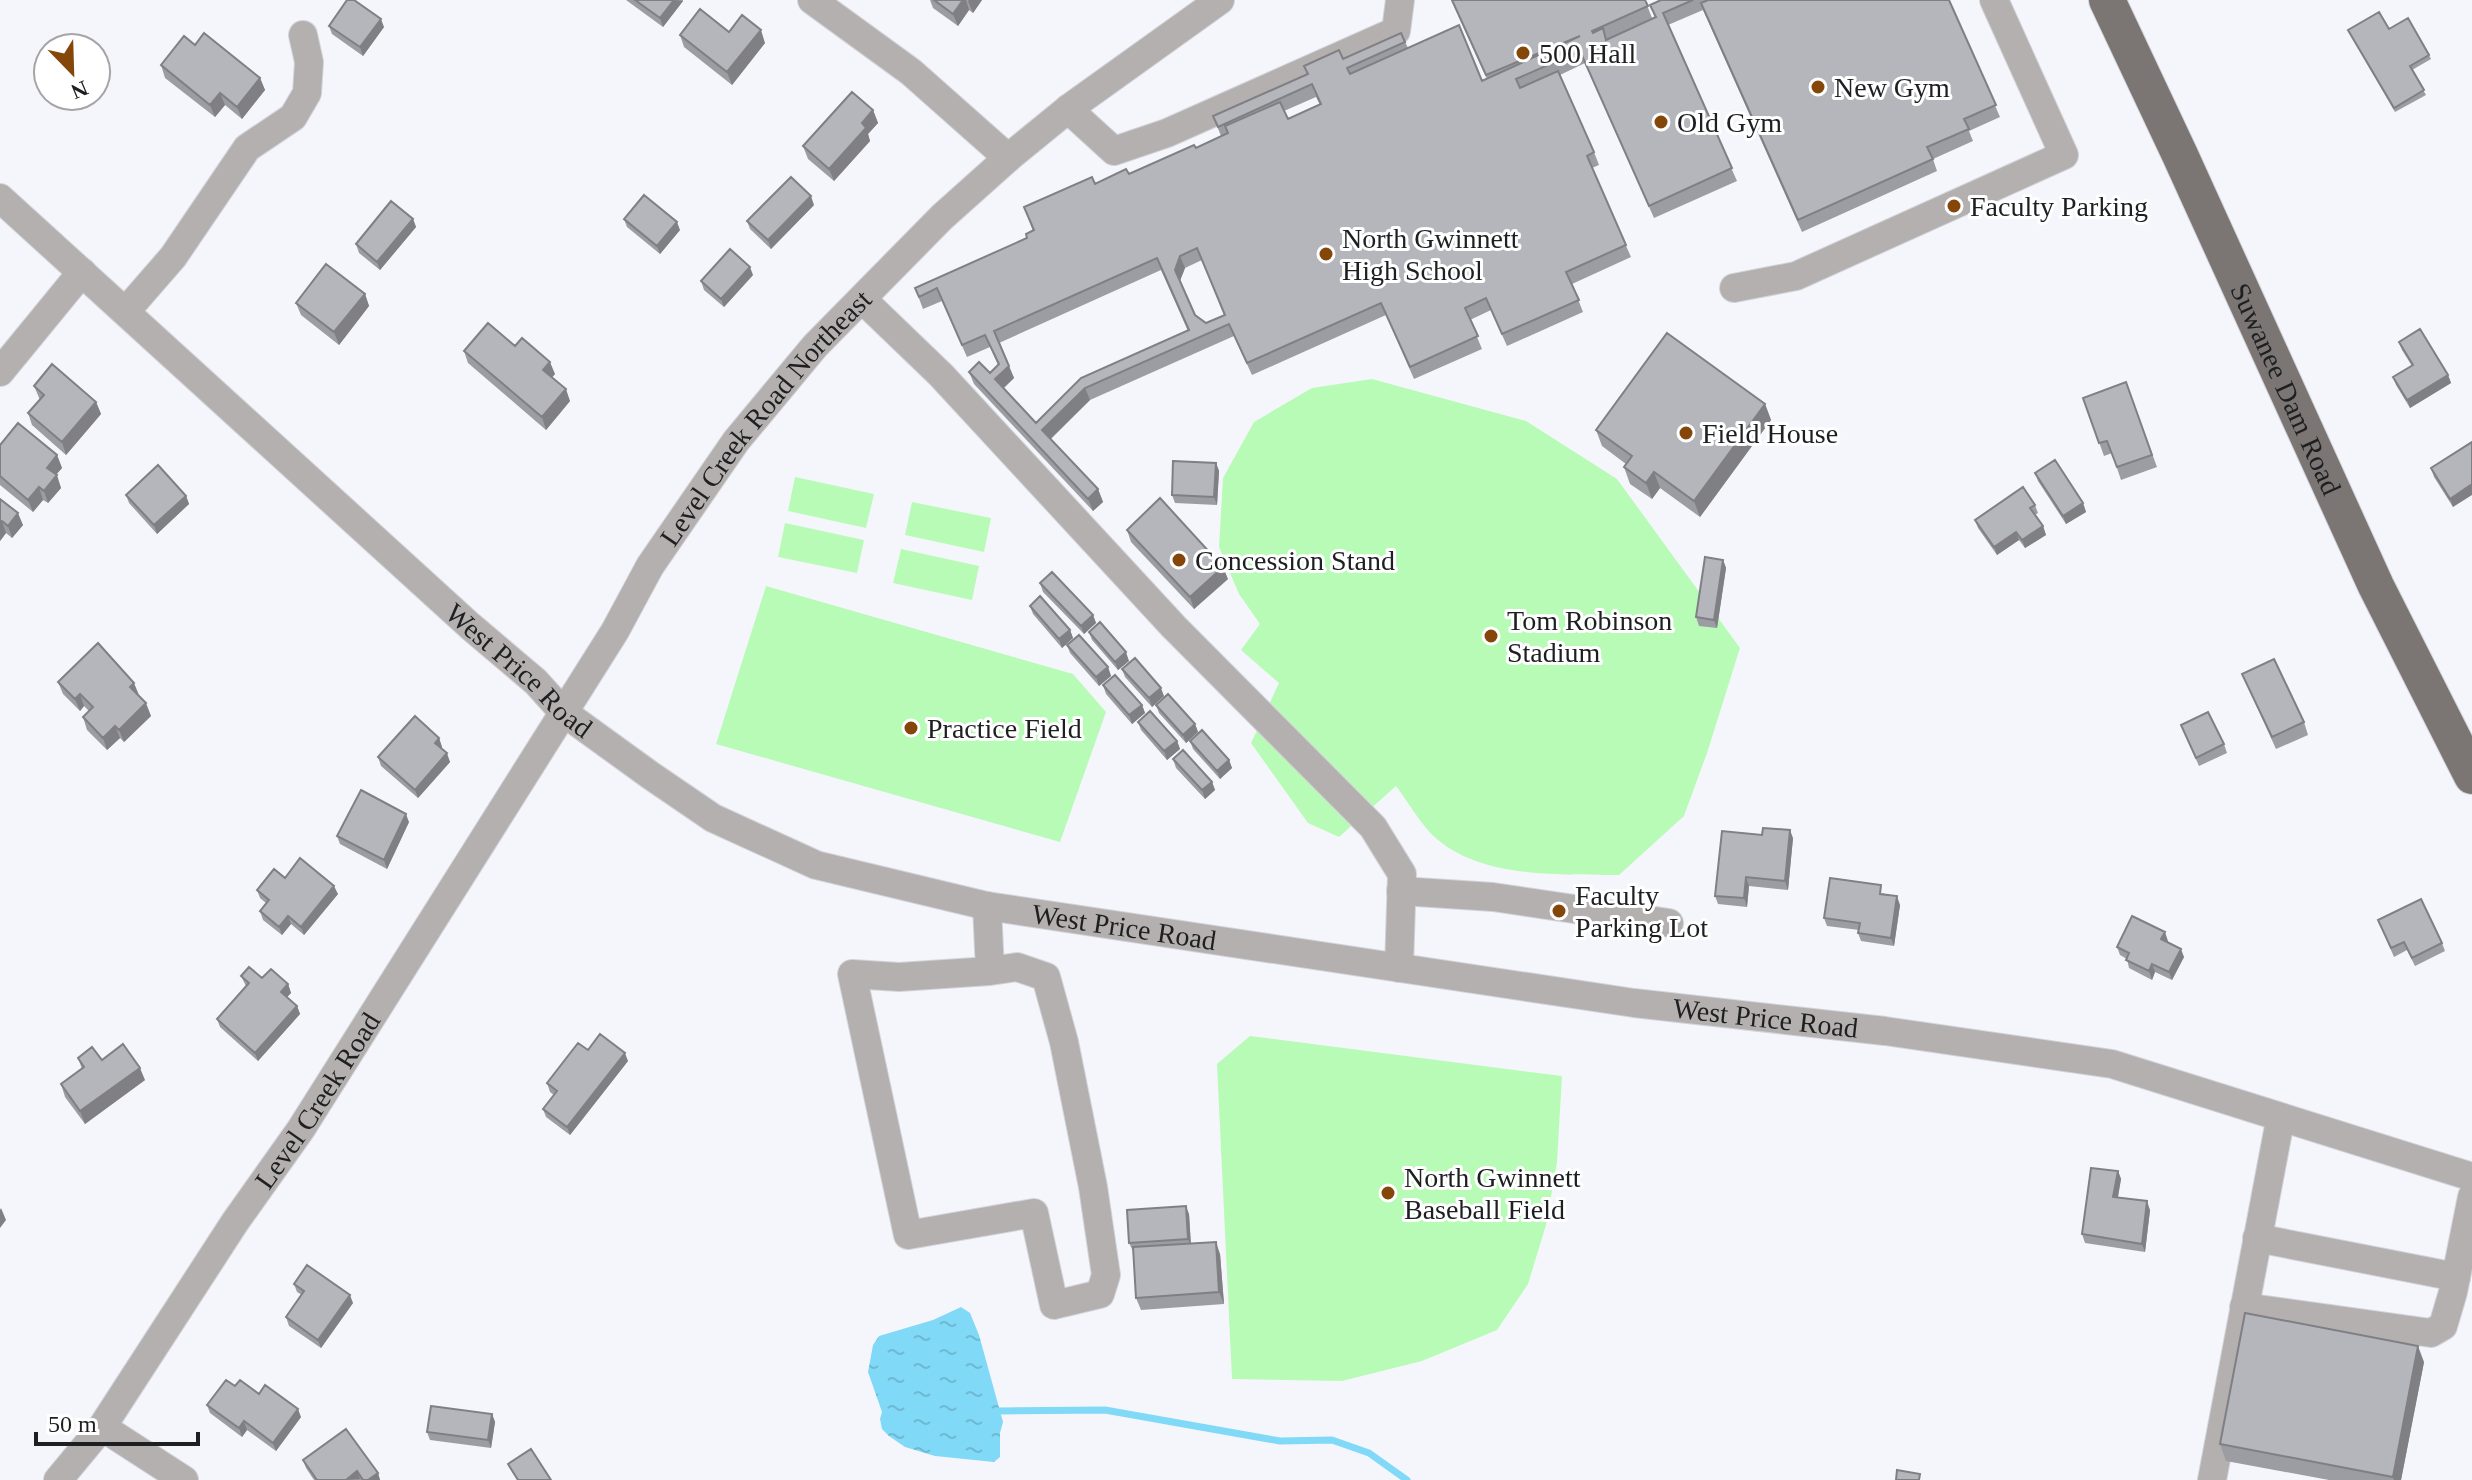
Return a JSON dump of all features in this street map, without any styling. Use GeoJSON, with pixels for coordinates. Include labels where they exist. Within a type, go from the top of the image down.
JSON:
{"type":"FeatureCollection","features":[{"type":"Feature","properties":{"kind":"main road","name":"Suwanee Dam Road"},"geometry":{"type":"LineString","coordinates":[[2107,0],[2376,586],[2472,776]]}},
{"type":"Feature","properties":{"kind":"street"},"geometry":{"type":"LineString","coordinates":[[812,0],[911,72],[1008,158]]}},
{"type":"Feature","properties":{"kind":"street","name":"Level Creek Road Northeast"},"geometry":{"type":"LineString","coordinates":[[563,712],[615,631],[650,566],[736,441],[815,346],[942,217],[1008,158],[1068,109],[1220,0]]}},
{"type":"Feature","properties":{"kind":"street"},"geometry":{"type":"LineString","coordinates":[[1068,109],[1114,151],[1167,133],[1396,31],[1400,0]]}},
{"type":"Feature","properties":{"kind":"street"},"geometry":{"type":"LineString","coordinates":[[1734,288],[1796,276],[2064,155],[1994,0]]}},
{"type":"Feature","properties":{"kind":"street"},"geometry":{"type":"LineString","coordinates":[[126,311],[173,257],[247,148],[293,117],[307,93],[309,62],[303,35]]}},
{"type":"Feature","properties":{"kind":"street","name":"West Price Road"},"geometry":{"type":"LineString","coordinates":[[0,198],[470,626],[536,682],[563,712],[713,818],[816,865],[987,906],[1634,1003],[1885,1031],[2112,1064],[2472,1177]]}},
{"type":"Feature","properties":{"kind":"street"},"geometry":{"type":"LineString","coordinates":[[0,372],[82,272]]}},
{"type":"Feature","properties":{"kind":"street"},"geometry":{"type":"LineString","coordinates":[[862,299],[941,375],[1174,627],[1373,827],[1402,874],[1399,968]]}},
{"type":"Feature","properties":{"kind":"street","name":"Level Creek Road"},"geometry":{"type":"LineString","coordinates":[[58,1480],[102,1427],[235,1222],[301,1129],[563,712]]}},
{"type":"Feature","properties":{"kind":"street"},"geometry":{"type":"LineString","coordinates":[[1401,891],[1493,897],[1669,923]]}},
{"type":"Feature","properties":{"kind":"street"},"geometry":{"type":"LineString","coordinates":[[987,906],[990,971]]}},
{"type":"Feature","properties":{"kind":"street"},"geometry":{"type":"LineString","coordinates":[[1017,967],[1046,977],[1064,1042],[1093,1187],[1106,1275],[1100,1294],[1054,1305],[1034,1213],[908,1235],[852,974],[899,977],[990,971],[1017,967]]}},
{"type":"Feature","properties":{"kind":"street"},"geometry":{"type":"LineString","coordinates":[[2212,1480],[2257,1238],[2283,1118]]}},
{"type":"Feature","properties":{"kind":"street"},"geometry":{"type":"LineString","coordinates":[[2244,1307],[2431,1333],[2443,1326],[2472,1197]]}},
{"type":"Feature","properties":{"kind":"street"},"geometry":{"type":"LineString","coordinates":[[2257,1238],[2456,1277]]}},
{"type":"Feature","properties":{"kind":"street"},"geometry":{"type":"LineString","coordinates":[[102,1427],[184,1480]]}},
{"type":"Feature","properties":{"kind":"green space","name":"Tom Robinson Stadium"},"geometry":{"type":"Polygon","coordinates":[[[1372,379],[1526,421],[1617,479],[1740,648],[1684,816],[1619,875],[1524,872],[1478,862],[1457,853],[1432,835],[1396,786],[1339,837],[1308,823],[1251,743],[1279,683],[1241,650],[1260,624],[1239,594],[1219,547],[1223,478],[1254,422],[1312,388],[1372,379]]]}},
{"type":"Feature","properties":{"kind":"green space"},"geometry":{"type":"Polygon","coordinates":[[[795,477],[874,494],[866,528],[788,511],[795,477]]]}},
{"type":"Feature","properties":{"kind":"green space"},"geometry":{"type":"Polygon","coordinates":[[[912,502],[991,518],[984,552],[905,535],[912,502]]]}},
{"type":"Feature","properties":{"kind":"green space"},"geometry":{"type":"Polygon","coordinates":[[[785,523],[864,540],[857,573],[778,557],[785,523]]]}},
{"type":"Feature","properties":{"kind":"green space"},"geometry":{"type":"Polygon","coordinates":[[[901,549],[979,566],[972,600],[893,583],[901,549]]]}},
{"type":"Feature","properties":{"kind":"green space","name":"Practice Field"},"geometry":{"type":"Polygon","coordinates":[[[766,586],[1073,674],[1106,712],[1060,842],[716,744],[766,586]]]}},
{"type":"Feature","properties":{"kind":"green space","name":"North Gwinnett Baseball Field"},"geometry":{"type":"Polygon","coordinates":[[[1250,1036],[1562,1076],[1557,1162],[1546,1225],[1528,1284],[1497,1330],[1422,1361],[1342,1381],[1232,1379],[1217,1064],[1250,1036]]]}},
{"type":"Feature","properties":{"kind":"water"},"geometry":{"type":"Polygon","coordinates":[[[961,1307],[970,1313],[979,1335],[1003,1422],[1000,1457],[994,1462],[935,1456],[905,1447],[889,1436],[882,1429],[882,1412],[868,1372],[873,1345],[879,1336],[933,1320],[961,1307]]]}},
{"type":"Feature","properties":{"kind":"building"},"geometry":{"type":"Polygon","coordinates":[[[347,0],[354,0],[381,19],[360,47],[329,26],[347,0]]]}},
{"type":"Feature","properties":{"kind":"building"},"geometry":{"type":"Polygon","coordinates":[[[635,0],[674,0],[660,18],[635,0]]]}},
{"type":"Feature","properties":{"kind":"building"},"geometry":{"type":"Polygon","coordinates":[[[934,0],[963,0],[953,14],[934,0]]]}},
{"type":"Feature","properties":{"kind":"building","name":"North Gwinnett High School"},"geometry":{"type":"Polygon","coordinates":[[[1452,0],[1645,0],[1648,6],[1592,31],[1603,28],[1606,40],[1656,17],[1650,5],[1661,0],[1693,0],[1663,13],[1732,168],[1649,206],[1580,51],[1516,79],[1520,88],[1558,71],[1594,152],[1587,156],[1626,245],[1566,272],[1579,300],[1502,334],[1486,298],[1465,308],[1478,336],[1410,367],[1381,303],[1247,363],[1229,324],[1085,388],[1042,430],[1098,489],[1088,499],[969,372],[979,362],[990,373],[999,364],[985,335],[962,345],[937,288],[919,297],[915,288],[1027,238],[1026,234],[1034,230],[1024,207],[1092,177],[1095,184],[1126,169],[1129,174],[1194,145],[1196,148],[1228,133],[1225,126],[1280,102],[1288,119],[1321,104],[1312,84],[1218,127],[1213,116],[1308,74],[1304,66],[1339,50],[1343,59],[1401,33],[1405,42],[1347,68],[1350,74],[1459,25],[1482,81],[1580,36],[1486,75],[1452,0]],[[1197,248],[1180,256],[1175,270],[1195,315],[1206,323],[1225,315],[1197,248]],[[1157,258],[994,331],[1009,366],[995,379],[1036,423],[1081,378],[1189,330],[1157,258]]]}},
{"type":"Feature","properties":{"kind":"building","name":"New Gym"},"geometry":{"type":"Polygon","coordinates":[[[1708,0],[1949,0],[1996,105],[1964,119],[1969,129],[1927,147],[1933,159],[1798,220],[1701,3],[1708,0]]]}},
{"type":"Feature","properties":{"kind":"building"},"geometry":{"type":"Polygon","coordinates":[[[700,9],[729,32],[742,15],[761,30],[727,72],[680,35],[700,9]]]}},
{"type":"Feature","properties":{"kind":"building"},"geometry":{"type":"Polygon","coordinates":[[[2379,12],[2389,29],[2408,18],[2429,55],[2410,66],[2424,90],[2394,108],[2348,30],[2379,12]]]}},
{"type":"Feature","properties":{"kind":"building"},"geometry":{"type":"Polygon","coordinates":[[[204,33],[260,78],[237,107],[220,93],[210,105],[161,65],[184,36],[195,45],[204,33]]]}},
{"type":"Feature","properties":{"kind":"building"},"geometry":{"type":"Polygon","coordinates":[[[852,92],[873,110],[862,123],[866,128],[829,169],[803,146],[852,92]]]}},
{"type":"Feature","properties":{"kind":"building"},"geometry":{"type":"Polygon","coordinates":[[[791,177],[811,196],[768,240],[747,221],[791,177]]]}},
{"type":"Feature","properties":{"kind":"building"},"geometry":{"type":"Polygon","coordinates":[[[644,195],[677,222],[657,246],[624,219],[644,195]]]}},
{"type":"Feature","properties":{"kind":"building"},"geometry":{"type":"Polygon","coordinates":[[[391,201],[413,219],[377,262],[356,244],[391,201]]]}},
{"type":"Feature","properties":{"kind":"building"},"geometry":{"type":"Polygon","coordinates":[[[730,249],[750,267],[721,299],[701,281],[730,249]]]}},
{"type":"Feature","properties":{"kind":"building"},"geometry":{"type":"Polygon","coordinates":[[[326,264],[365,294],[334,332],[296,303],[326,264]]]}},
{"type":"Feature","properties":{"kind":"building"},"geometry":{"type":"Polygon","coordinates":[[[488,323],[515,346],[522,338],[550,362],[543,370],[566,389],[542,417],[464,351],[488,323]]]}},
{"type":"Feature","properties":{"kind":"building"},"geometry":{"type":"Polygon","coordinates":[[[2420,329],[2448,375],[2407,400],[2393,377],[2413,365],[2399,342],[2420,329]]]}},
{"type":"Feature","properties":{"kind":"building","name":"Field House"},"geometry":{"type":"Polygon","coordinates":[[[1667,333],[1765,404],[1694,501],[1654,472],[1646,483],[1624,467],[1632,456],[1596,430],[1667,333]]]}},
{"type":"Feature","properties":{"kind":"building"},"geometry":{"type":"Polygon","coordinates":[[[52,364],[96,402],[62,442],[28,413],[44,395],[34,386],[52,364]]]}},
{"type":"Feature","properties":{"kind":"building"},"geometry":{"type":"Polygon","coordinates":[[[2126,382],[2152,455],[2117,467],[2107,441],[2099,443],[2083,398],[2126,382]]]}},
{"type":"Feature","properties":{"kind":"building"},"geometry":{"type":"Polygon","coordinates":[[[18,423],[57,455],[47,468],[57,475],[44,491],[39,487],[28,500],[0,476],[0,445],[18,423]]]}},
{"type":"Feature","properties":{"kind":"building"},"geometry":{"type":"Polygon","coordinates":[[[2472,442],[2472,484],[2450,499],[2431,468],[2472,442]]]}},
{"type":"Feature","properties":{"kind":"building"},"geometry":{"type":"Polygon","coordinates":[[[2055,460],[2083,503],[2063,516],[2035,473],[2055,460]]]}},
{"type":"Feature","properties":{"kind":"building"},"geometry":{"type":"Polygon","coordinates":[[[1173,461],[1216,463],[1214,497],[1172,495],[1173,461]]]}},
{"type":"Feature","properties":{"kind":"building"},"geometry":{"type":"Polygon","coordinates":[[[158,465],[186,496],[154,525],[126,495],[158,465]]]}},
{"type":"Feature","properties":{"kind":"building"},"geometry":{"type":"Polygon","coordinates":[[[2023,487],[2035,505],[2030,508],[2043,526],[2022,540],[2016,532],[1994,547],[1975,520],[2023,487]]]}},
{"type":"Feature","properties":{"kind":"building","name":"Concession Stand"},"geometry":{"type":"Polygon","coordinates":[[[1160,498],[1223,567],[1190,597],[1127,530],[1160,498]]]}},
{"type":"Feature","properties":{"kind":"building"},"geometry":{"type":"Polygon","coordinates":[[[0,499],[18,513],[8,526],[2,521],[0,523],[0,499]]]}},
{"type":"Feature","properties":{"kind":"building"},"geometry":{"type":"Polygon","coordinates":[[[1705,557],[1723,560],[1714,620],[1696,617],[1705,557]]]}},
{"type":"Feature","properties":{"kind":"building"},"geometry":{"type":"Polygon","coordinates":[[[1052,572],[1093,615],[1081,626],[1040,583],[1052,572]]]}},
{"type":"Feature","properties":{"kind":"building"},"geometry":{"type":"Polygon","coordinates":[[[1040,596],[1070,630],[1059,639],[1030,606],[1040,596]]]}},
{"type":"Feature","properties":{"kind":"building"},"geometry":{"type":"Polygon","coordinates":[[[1100,622],[1126,652],[1115,662],[1089,632],[1100,622]]]}},
{"type":"Feature","properties":{"kind":"building"},"geometry":{"type":"Polygon","coordinates":[[[1079,635],[1108,667],[1096,677],[1067,645],[1079,635]]]}},
{"type":"Feature","properties":{"kind":"building"},"geometry":{"type":"Polygon","coordinates":[[[98,643],[134,683],[130,687],[146,703],[119,730],[115,726],[103,738],[83,717],[93,707],[80,694],[75,699],[58,682],[98,643]]]}},
{"type":"Feature","properties":{"kind":"building"},"geometry":{"type":"Polygon","coordinates":[[[1135,658],[1161,688],[1149,698],[1122,669],[1135,658]]]}},
{"type":"Feature","properties":{"kind":"building"},"geometry":{"type":"Polygon","coordinates":[[[2274,659],[2304,722],[2272,737],[2242,674],[2274,659]]]}},
{"type":"Feature","properties":{"kind":"building"},"geometry":{"type":"Polygon","coordinates":[[[1115,675],[1142,705],[1129,715],[1103,685],[1115,675]]]}},
{"type":"Feature","properties":{"kind":"building"},"geometry":{"type":"Polygon","coordinates":[[[1168,694],[1195,724],[1183,735],[1156,705],[1168,694]]]}},
{"type":"Feature","properties":{"kind":"building"},"geometry":{"type":"Polygon","coordinates":[[[1150,711],[1177,741],[1164,751],[1138,722],[1150,711]]]}},
{"type":"Feature","properties":{"kind":"building"},"geometry":{"type":"Polygon","coordinates":[[[2208,712],[2224,744],[2196,758],[2181,725],[2208,712]]]}},
{"type":"Feature","properties":{"kind":"building"},"geometry":{"type":"Polygon","coordinates":[[[415,716],[439,738],[435,743],[447,753],[415,790],[378,757],[415,716]]]}},
{"type":"Feature","properties":{"kind":"building"},"geometry":{"type":"Polygon","coordinates":[[[1202,730],[1229,760],[1217,771],[1190,741],[1202,730]]]}},
{"type":"Feature","properties":{"kind":"building"},"geometry":{"type":"Polygon","coordinates":[[[1183,750],[1212,782],[1202,790],[1173,759],[1183,750]]]}},
{"type":"Feature","properties":{"kind":"building"},"geometry":{"type":"Polygon","coordinates":[[[361,790],[406,814],[384,860],[337,836],[361,790]]]}},
{"type":"Feature","properties":{"kind":"building"},"geometry":{"type":"Polygon","coordinates":[[[1763,828],[1790,830],[1785,881],[1746,877],[1744,898],[1715,896],[1722,831],[1762,835],[1763,828]]]}},
{"type":"Feature","properties":{"kind":"building"},"geometry":{"type":"Polygon","coordinates":[[[300,858],[334,886],[301,927],[288,916],[279,927],[260,911],[269,900],[257,890],[274,869],[285,878],[300,858]]]}},
{"type":"Feature","properties":{"kind":"building"},"geometry":{"type":"Polygon","coordinates":[[[1830,878],[1881,885],[1880,894],[1897,896],[1891,938],[1858,933],[1860,923],[1824,918],[1830,878]]]}},
{"type":"Feature","properties":{"kind":"building"},"geometry":{"type":"Polygon","coordinates":[[[2421,899],[2442,943],[2412,958],[2404,942],[2391,948],[2378,920],[2421,899]]]}},
{"type":"Feature","properties":{"kind":"building"},"geometry":{"type":"Polygon","coordinates":[[[2132,916],[2165,932],[2161,939],[2181,949],[2169,972],[2152,964],[2149,971],[2126,960],[2129,953],[2117,947],[2132,916]]]}},
{"type":"Feature","properties":{"kind":"building"},"geometry":{"type":"Polygon","coordinates":[[[249,967],[262,978],[271,969],[288,984],[281,992],[297,1006],[255,1053],[217,1019],[249,983],[241,976],[249,967]]]}},
{"type":"Feature","properties":{"kind":"building"},"geometry":{"type":"Polygon","coordinates":[[[600,1034],[625,1053],[567,1127],[543,1109],[557,1091],[547,1083],[578,1043],[588,1050],[600,1034]]]}},
{"type":"Feature","properties":{"kind":"building"},"geometry":{"type":"Polygon","coordinates":[[[123,1044],[140,1068],[80,1111],[61,1084],[84,1067],[78,1058],[92,1047],[102,1060],[123,1044]]]}},
{"type":"Feature","properties":{"kind":"building"},"geometry":{"type":"Polygon","coordinates":[[[2091,1168],[2118,1171],[2113,1197],[2147,1201],[2142,1244],[2082,1234],[2091,1168]]]}},
{"type":"Feature","properties":{"kind":"building"},"geometry":{"type":"Polygon","coordinates":[[[1186,1206],[1188,1239],[1129,1243],[1127,1210],[1186,1206]]]}},
{"type":"Feature","properties":{"kind":"building"},"geometry":{"type":"Polygon","coordinates":[[[1216,1242],[1219,1292],[1136,1298],[1133,1247],[1216,1242]]]}},
{"type":"Feature","properties":{"kind":"building"},"geometry":{"type":"Polygon","coordinates":[[[307,1265],[350,1295],[318,1340],[286,1317],[304,1291],[294,1284],[307,1265]]]}},
{"type":"Feature","properties":{"kind":"building"},"geometry":{"type":"Polygon","coordinates":[[[2245,1313],[2418,1346],[2393,1477],[2220,1444],[2245,1313]]]}},
{"type":"Feature","properties":{"kind":"building"},"geometry":{"type":"Polygon","coordinates":[[[226,1380],[235,1386],[240,1380],[259,1394],[265,1385],[298,1409],[273,1443],[244,1421],[239,1428],[207,1405],[226,1380]]]}},
{"type":"Feature","properties":{"kind":"building"},"geometry":{"type":"Polygon","coordinates":[[[431,1406],[492,1414],[488,1440],[427,1432],[431,1406]]]}},
{"type":"Feature","properties":{"kind":"building"},"geometry":{"type":"Polygon","coordinates":[[[346,1429],[378,1473],[368,1480],[363,1480],[357,1471],[346,1480],[317,1480],[303,1460],[346,1429]]]}},
{"type":"Feature","properties":{"kind":"building"},"geometry":{"type":"Polygon","coordinates":[[[531,1449],[551,1480],[518,1480],[508,1464],[531,1449]]]}},
{"type":"Feature","properties":{"kind":"building"},"geometry":{"type":"Polygon","coordinates":[[[1897,1470],[1920,1474],[1919,1480],[1896,1480],[1897,1470]]]}},
{"type":"Feature","properties":{"kind":"waterway"},"geometry":{"type":"LineString","coordinates":[[1000,1411],[1105,1410],[1280,1441],[1332,1440],[1369,1453],[1407,1480]]}},
{"type":"Feature","properties":{"kind":"place","name":"500 Hall"},"geometry":{"type":"Point","coordinates":[1523,53]}},
{"type":"Feature","properties":{"kind":"place","name":"New Gym"},"geometry":{"type":"Point","coordinates":[1818,87]}},
{"type":"Feature","properties":{"kind":"place","name":"Old Gym"},"geometry":{"type":"Point","coordinates":[1661,122]}},
{"type":"Feature","properties":{"kind":"place","name":"Faculty Parking"},"geometry":{"type":"Point","coordinates":[1954,206]}},
{"type":"Feature","properties":{"kind":"place","name":"North Gwinnett High School"},"geometry":{"type":"Point","coordinates":[1326,254]}},
{"type":"Feature","properties":{"kind":"place","name":"Field House"},"geometry":{"type":"Point","coordinates":[1686,433]}},
{"type":"Feature","properties":{"kind":"place","name":"Concession Stand"},"geometry":{"type":"Point","coordinates":[1179,560]}},
{"type":"Feature","properties":{"kind":"place","name":"Tom Robinson Stadium"},"geometry":{"type":"Point","coordinates":[1491,636]}},
{"type":"Feature","properties":{"kind":"place","name":"Practice Field"},"geometry":{"type":"Point","coordinates":[911,728]}},
{"type":"Feature","properties":{"kind":"place","name":"Faculty Parking Lot"},"geometry":{"type":"Point","coordinates":[1559,911]}},
{"type":"Feature","properties":{"kind":"place","name":"North Gwinnett Baseball Field"},"geometry":{"type":"Point","coordinates":[1388,1193]}}]}
